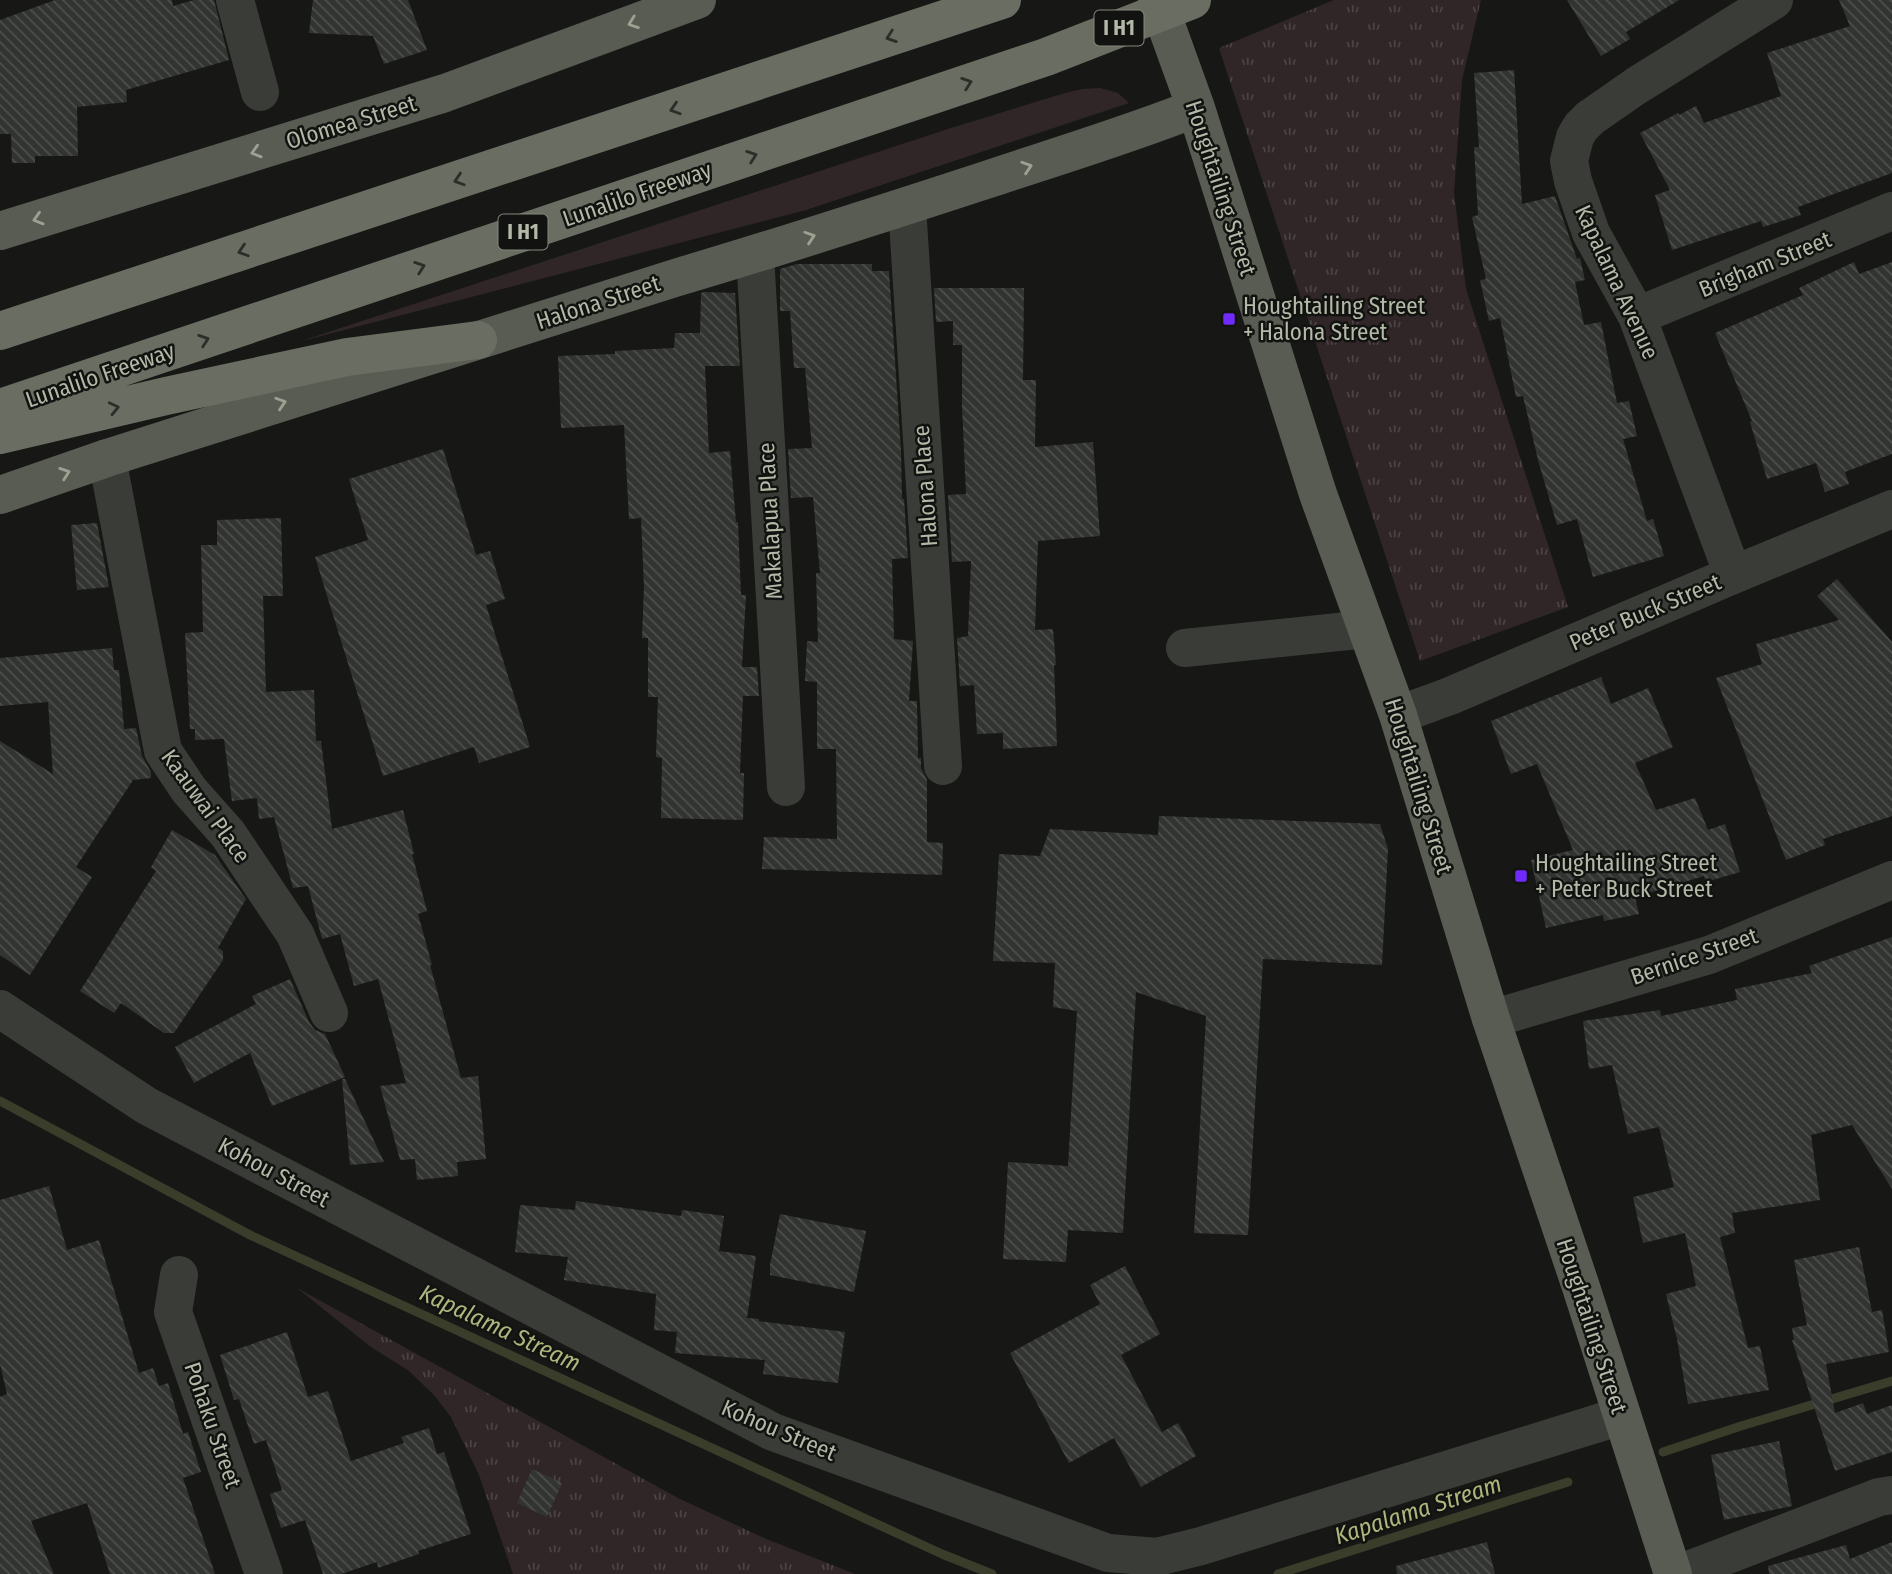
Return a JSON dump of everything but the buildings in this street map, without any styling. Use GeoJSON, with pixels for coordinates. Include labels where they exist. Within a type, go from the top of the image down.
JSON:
{"type":"FeatureCollection","features":[{"type":"Feature","properties":{"kind":"highway"},"geometry":{"type":"LineString","coordinates":[[0,331],[1002,0]]}},
{"type":"Feature","properties":{"kind":"highway","name":"Lunalilo Freeway"},"geometry":{"type":"LineString","coordinates":[[0,408],[1046,57],[1192,0]]}},
{"type":"Feature","properties":{"kind":"highway"},"geometry":{"type":"LineString","coordinates":[[0,435],[347,357],[478,340]]}},
{"type":"Feature","properties":{"kind":"main road","name":"Olomea Street"},"geometry":{"type":"LineString","coordinates":[[0,231],[445,93],[697,0]]}},
{"type":"Feature","properties":{"kind":"main road","name":"Houghtailing Street"},"geometry":{"type":"LineString","coordinates":[[1157,0],[1196,108],[1318,494],[1398,715],[1490,1019],[1676,1574]]}},
{"type":"Feature","properties":{"kind":"main road","name":"Halona Street"},"geometry":{"type":"LineString","coordinates":[[0,495],[107,458],[907,206],[1153,125],[1196,108]]}},
{"type":"Feature","properties":{"kind":"street"},"geometry":{"type":"LineString","coordinates":[[235,0],[260,92]]}},
{"type":"Feature","properties":{"kind":"street","name":"Kapalama Avenue"},"geometry":{"type":"LineString","coordinates":[[1733,575],[1637,316],[1591,233],[1569,162],[1575,137],[1590,118],[1636,86],[1774,0]]}},
{"type":"Feature","properties":{"kind":"street","name":"Halona Place"},"geometry":{"type":"LineString","coordinates":[[907,206],[943,766]]}},
{"type":"Feature","properties":{"kind":"street","name":"Brigham Street"},"geometry":{"type":"LineString","coordinates":[[1637,316],[1892,211]]}},
{"type":"Feature","properties":{"kind":"street","name":"Makalapua Place"},"geometry":{"type":"LineString","coordinates":[[755,255],[786,787]]}},
{"type":"Feature","properties":{"kind":"street","name":"Kaauwai Place"},"geometry":{"type":"LineString","coordinates":[[107,458],[163,751],[189,790],[228,834],[295,934],[329,1013]]}},
{"type":"Feature","properties":{"kind":"street","name":"Peter Buck Street"},"geometry":{"type":"LineString","coordinates":[[1398,715],[1459,693],[1892,509]]}},
{"type":"Feature","properties":{"kind":"street"},"geometry":{"type":"LineString","coordinates":[[1185,648],[1367,629]]}},
{"type":"Feature","properties":{"kind":"street","name":"Bernice Street"},"geometry":{"type":"LineString","coordinates":[[1490,1019],[1709,955],[1892,880]]}},
{"type":"Feature","properties":{"kind":"street","name":"Kohou Street"},"geometry":{"type":"LineString","coordinates":[[0,1009],[147,1106],[773,1432],[1108,1553],[1157,1557],[1202,1546],[1621,1416]]}},
{"type":"Feature","properties":{"kind":"street","name":"Pohaku Street"},"geometry":{"type":"LineString","coordinates":[[179,1275],[173,1312],[264,1574]]}},
{"type":"Feature","properties":{"kind":"street"},"geometry":{"type":"LineString","coordinates":[[1676,1574],[1892,1494]]}},
{"type":"Feature","properties":{"kind":"green space"},"geometry":{"type":"Polygon","coordinates":[[[1334,0],[1481,0],[1462,80],[1454,193],[1466,289],[1568,607],[1420,661],[1219,48],[1334,0]]]}},
{"type":"Feature","properties":{"kind":"green space"},"geometry":{"type":"Polygon","coordinates":[[[1100,88],[1118,93],[1129,103],[806,210],[298,342],[951,128],[1065,93],[1100,88]]]}},
{"type":"Feature","properties":{"kind":"green space"},"geometry":{"type":"Polygon","coordinates":[[[297,1288],[678,1498],[764,1538],[855,1574],[513,1574],[479,1475],[451,1417],[434,1395],[408,1370],[371,1347],[297,1288]]]}},
{"type":"Feature","properties":{"kind":"waterway","name":"Kapalama Stream"},"geometry":{"type":"LineString","coordinates":[[0,1101],[250,1235],[942,1554],[992,1574]]}},
{"type":"Feature","properties":{"kind":"waterway","name":"Kapalama Stream"},"geometry":{"type":"LineString","coordinates":[[1663,1452],[1892,1381]]}},
{"type":"Feature","properties":{"kind":"waterway","name":"Kapalama Stream"},"geometry":{"type":"LineString","coordinates":[[1278,1574],[1568,1482]]}},
{"type":"Feature","properties":{"kind":"place","name":"Houghtailing Street + Halona Street"},"geometry":{"type":"Point","coordinates":[1229,319]}},
{"type":"Feature","properties":{"kind":"place","name":"Houghtailing Street + Peter Buck Street"},"geometry":{"type":"Point","coordinates":[1521,876]}}]}
